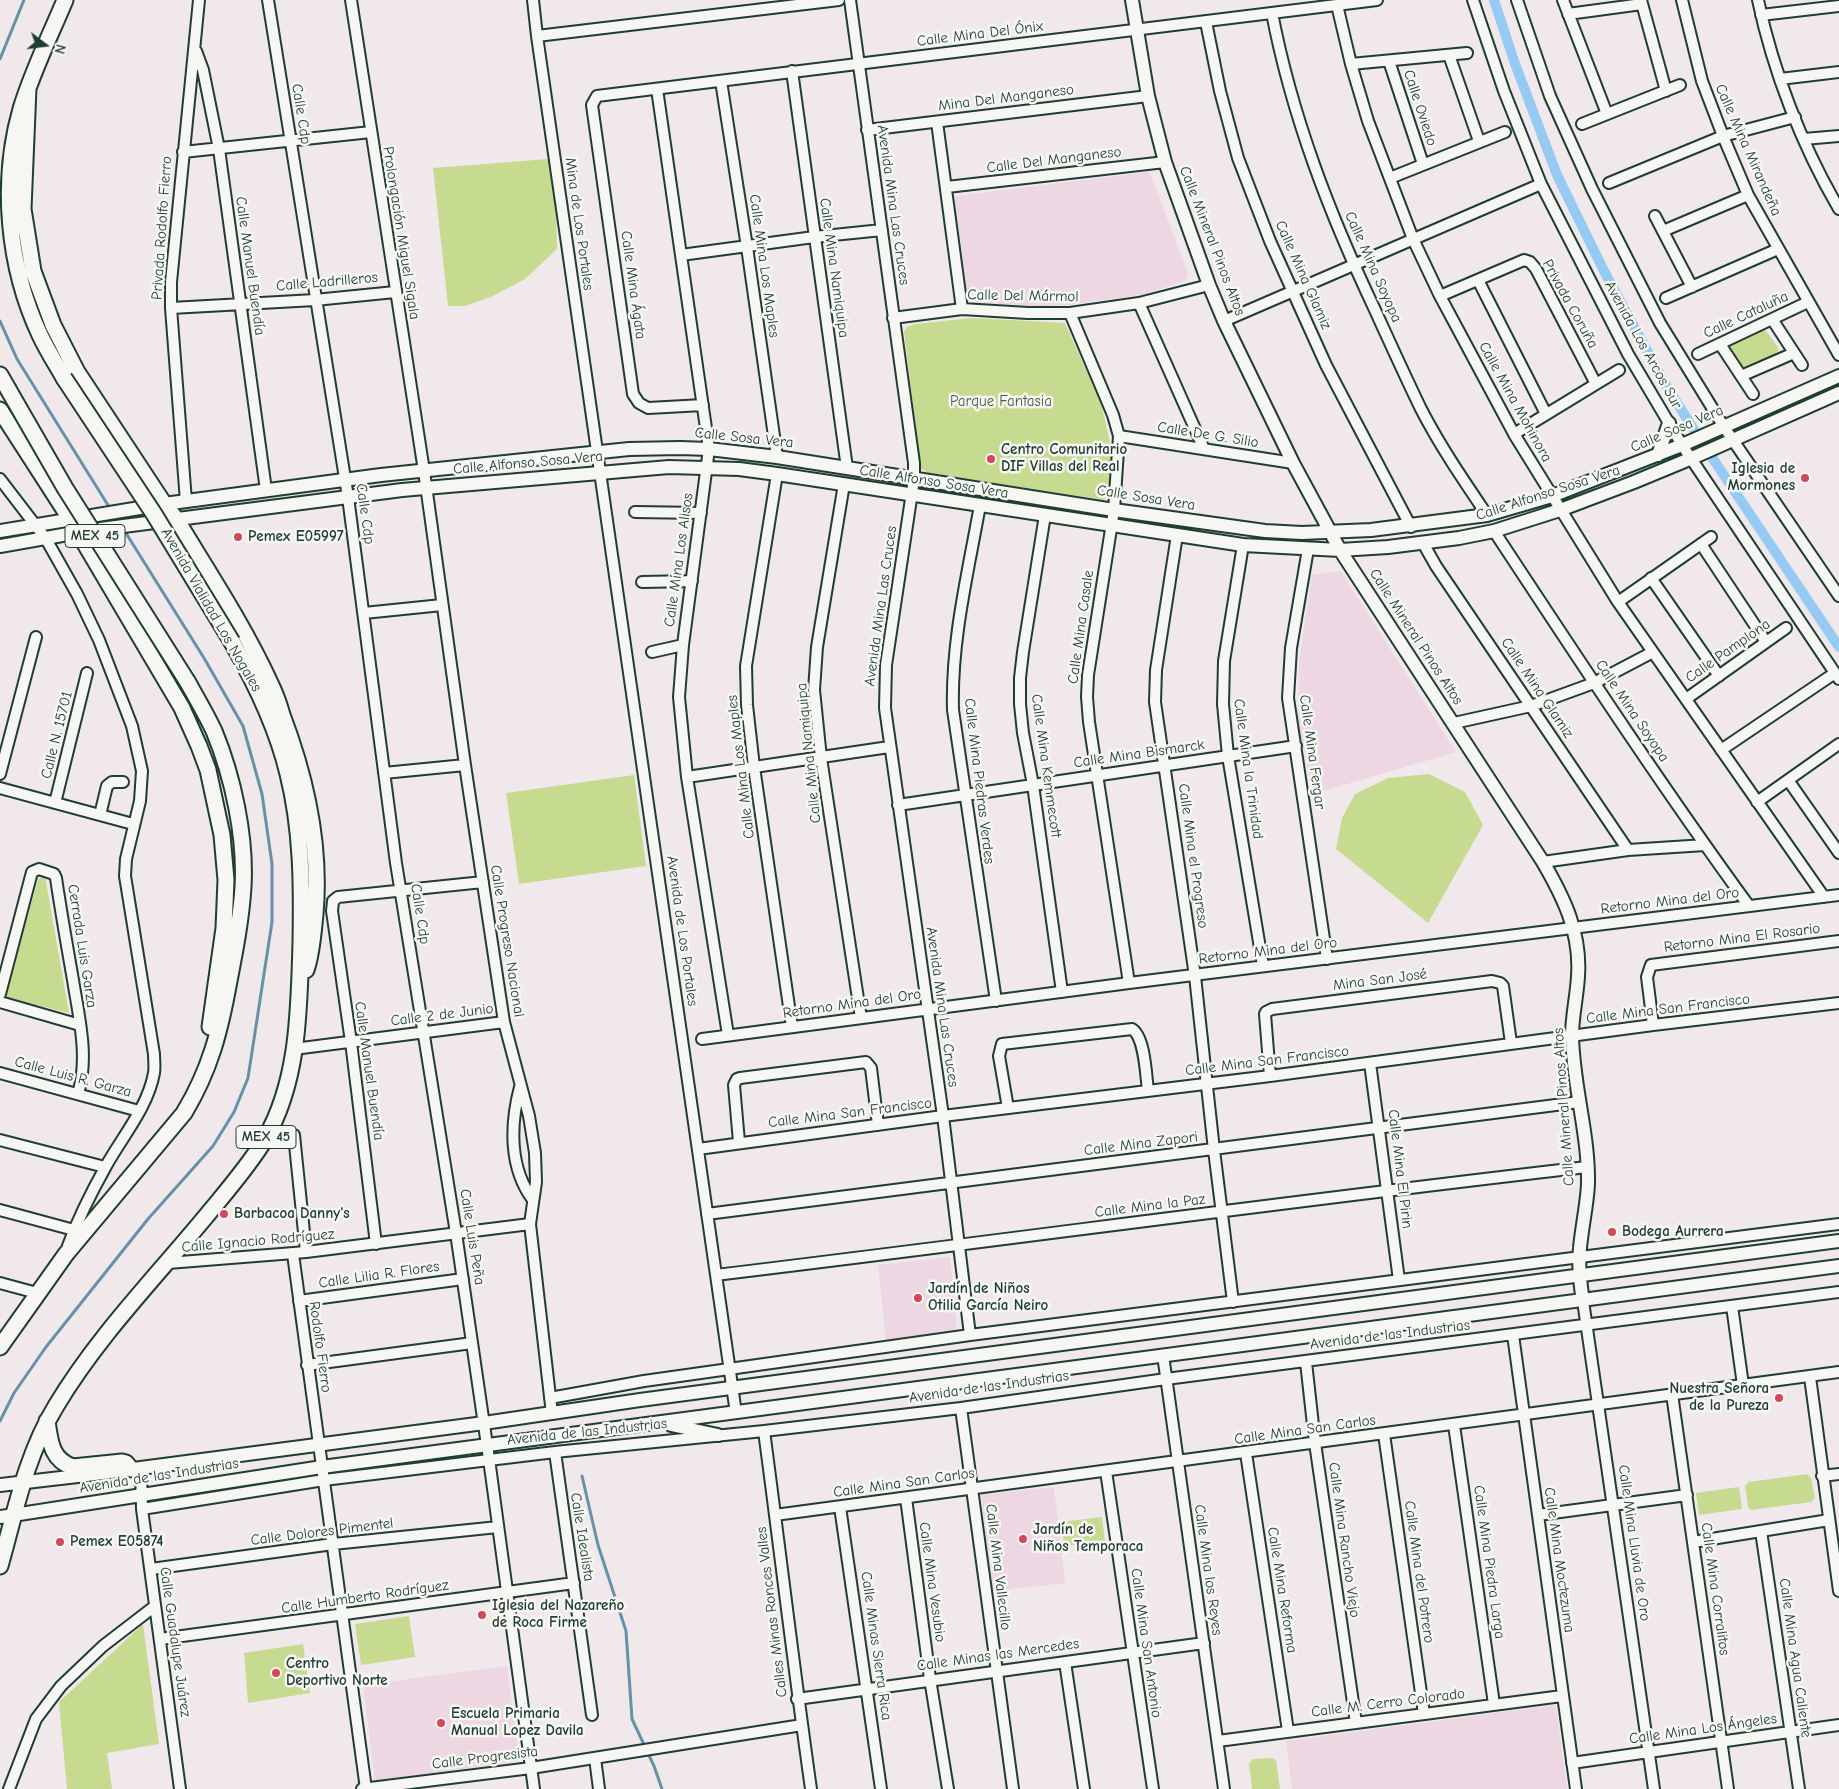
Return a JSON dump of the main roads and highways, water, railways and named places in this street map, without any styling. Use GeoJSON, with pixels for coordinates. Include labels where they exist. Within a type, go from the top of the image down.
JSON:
{"type":"FeatureCollection","features":[{"type":"Feature","properties":{"kind":"highway","name":"Avenida Vialidad Los Nogales"},"geometry":{"type":"LineString","coordinates":[[0,1566],[7,1516],[23,1483],[34,1450],[47,1421],[101,1339],[168,1264],[245,1168],[266,1138],[280,1108],[288,1081],[294,1050],[300,986],[301,862],[298,825],[288,774],[276,732],[257,686],[232,642],[154,514],[64,378],[40,336],[23,294],[14,256],[9,212],[11,157],[20,110],[65,0]]}},
{"type":"Feature","properties":{"kind":"highway"},"geometry":{"type":"LineString","coordinates":[[28,88],[23,209],[33,271],[53,325],[77,372],[164,504],[176,519],[246,637],[271,684],[295,747],[307,799],[316,858],[316,897],[311,950],[307,969],[300,986]]}},
{"type":"Feature","properties":{"kind":"highway","name":"MEX 45"},"geometry":{"type":"LineString","coordinates":[[0,375],[65,488],[187,681],[214,731],[228,772],[239,823],[243,886],[236,946],[220,1027],[199,1089],[184,1114],[66,1254],[0,1347]]}},
{"type":"Feature","properties":{"kind":"highway"},"geometry":{"type":"LineString","coordinates":[[0,410],[78,525],[182,708],[200,746],[217,806],[226,860],[226,903],[208,1043],[208,1066]]}},
{"type":"Feature","properties":{"kind":"highway"},"geometry":{"type":"LineString","coordinates":[[47,1421],[50,1443],[54,1453],[59,1460],[67,1465],[73,1467],[122,1462],[136,1469]]}},
{"type":"Feature","properties":{"kind":"main road","name":"Calle Mineral Pinos Altos"},"geometry":{"type":"LineString","coordinates":[[1132,0],[1148,96],[1165,162],[1224,321],[1294,463],[1340,550],[1454,723],[1542,862],[1558,889],[1575,928],[1578,950],[1578,974],[1572,1036],[1588,1167],[1587,1195],[1580,1256],[1583,1301]]}},
{"type":"Feature","properties":{"kind":"main road","name":"Calle Sosa Vera"},"geometry":{"type":"LineString","coordinates":[[424,471],[629,449],[710,449],[777,457],[1265,532],[1330,532],[1411,527],[1487,516],[1552,496],[1682,445],[1839,376]]}},
{"type":"Feature","properties":{"kind":"main road","name":"Calle Alfonso Sosa Vera"},"geometry":{"type":"LineString","coordinates":[[0,532],[37,526],[176,519],[348,496],[669,467],[708,468],[776,474],[1243,545],[1340,550],[1388,547],[1494,531],[1560,510],[1692,458],[1839,393]]}},
{"type":"Feature","properties":{"kind":"main road"},"geometry":{"type":"LineString","coordinates":[[1658,455],[1669,423]]}},
{"type":"Feature","properties":{"kind":"main road","name":"Calle Alfonso Sosa Vera"},"geometry":{"type":"LineString","coordinates":[[0,546],[46,539],[78,525],[164,504],[424,471]]}},
{"type":"Feature","properties":{"kind":"main road"},"geometry":{"type":"LineString","coordinates":[[248,493],[251,509]]}},
{"type":"Feature","properties":{"kind":"main road","name":"Avenida de las Industrias"},"geometry":{"type":"LineString","coordinates":[[0,1485],[484,1424],[640,1400],[1839,1241]]}},
{"type":"Feature","properties":{"kind":"main road","name":"Avenida de las Industrias"},"geometry":{"type":"LineString","coordinates":[[7,1516],[143,1495],[323,1473],[487,1446],[1839,1266]]}},
{"type":"Feature","properties":{"kind":"main road"},"geometry":{"type":"LineString","coordinates":[[662,1423],[718,1435]]}},
{"type":"Feature","properties":{"kind":"waterway"},"geometry":{"type":"LineString","coordinates":[[0,59],[24,0]]}},
{"type":"Feature","properties":{"kind":"waterway"},"geometry":{"type":"LineString","coordinates":[[1494,0],[1514,61],[1557,175],[1605,273],[1664,382],[1694,430]]}},
{"type":"Feature","properties":{"kind":"waterway"},"geometry":{"type":"LineString","coordinates":[[0,321],[17,359],[111,510]]}},
{"type":"Feature","properties":{"kind":"waterway"},"geometry":{"type":"LineString","coordinates":[[1713,459],[1839,647]]}},
{"type":"Feature","properties":{"kind":"waterway"},"geometry":{"type":"LineString","coordinates":[[0,1421],[14,1393],[46,1347],[148,1219],[213,1146],[234,1112],[248,1078],[272,922],[272,864],[262,794],[243,726],[204,658],[124,530]]}},
{"type":"Feature","properties":{"kind":"waterway"},"geometry":{"type":"LineString","coordinates":[[582,1476],[598,1545],[626,1631],[632,1719],[654,1766],[662,1789]]}},
{"type":"Feature","properties":{"kind":"place","name":"Centro Comunitario DIF Villas del Real"},"geometry":{"type":"Point","coordinates":[991,459]}},
{"type":"Feature","properties":{"kind":"place","name":"Iglesia de Mormones"},"geometry":{"type":"Point","coordinates":[1805,478]}},
{"type":"Feature","properties":{"kind":"place","name":"Pemex E05997"},"geometry":{"type":"Point","coordinates":[238,537]}},
{"type":"Feature","properties":{"kind":"place","name":"Barbacoa Danny's"},"geometry":{"type":"Point","coordinates":[224,1214]}},
{"type":"Feature","properties":{"kind":"place","name":"Bodega Aurrera"},"geometry":{"type":"Point","coordinates":[1612,1232]}},
{"type":"Feature","properties":{"kind":"place","name":"Jardín de Niños Otilia García Neiro"},"geometry":{"type":"Point","coordinates":[918,1298]}},
{"type":"Feature","properties":{"kind":"place","name":"Nuestra Señora de la Pureza"},"geometry":{"type":"Point","coordinates":[1779,1398]}},
{"type":"Feature","properties":{"kind":"place","name":"Jardín de Niños Temporaca"},"geometry":{"type":"Point","coordinates":[1023,1539]}},
{"type":"Feature","properties":{"kind":"place","name":"Pemex E05874"},"geometry":{"type":"Point","coordinates":[60,1542]}},
{"type":"Feature","properties":{"kind":"place","name":"Iglesia del Nazareño de Roca Firme"},"geometry":{"type":"Point","coordinates":[482,1615]}},
{"type":"Feature","properties":{"kind":"place","name":"Centro Deportivo Norte"},"geometry":{"type":"Point","coordinates":[276,1673]}},
{"type":"Feature","properties":{"kind":"place","name":"Escuela Primaria Manual Lopez Davila"},"geometry":{"type":"Point","coordinates":[441,1723]}},
{"type":"Feature","properties":{"kind":"park label","name":"Parque Fantasia"},"geometry":{"type":"Point","coordinates":[1001,402]}}]}
